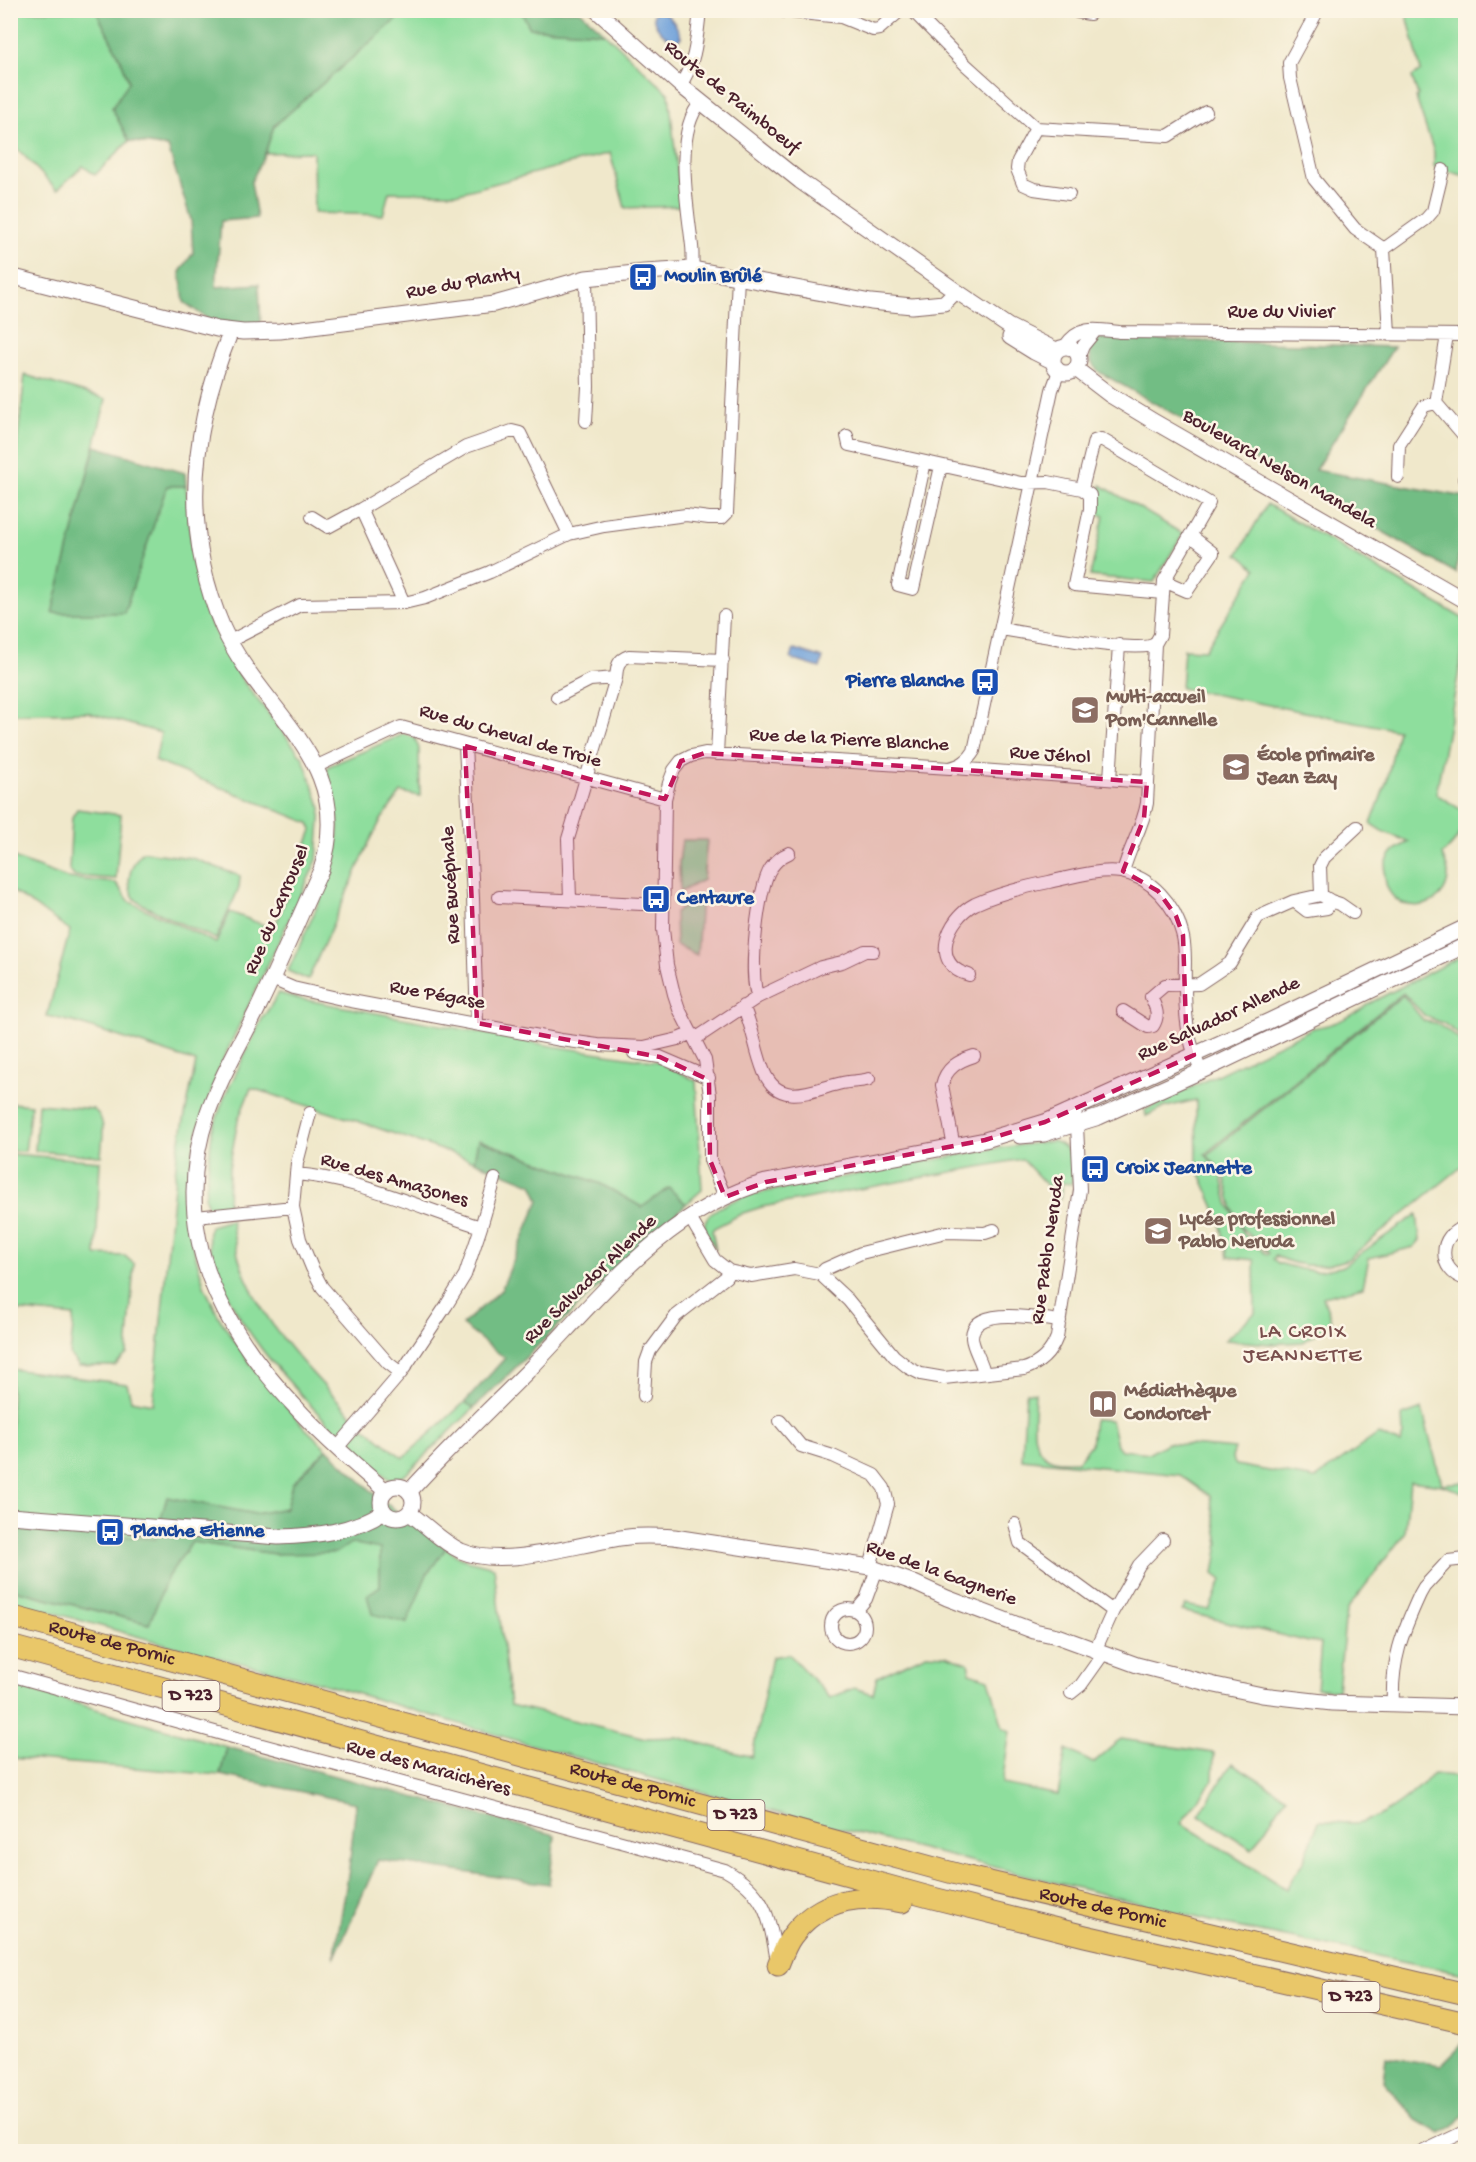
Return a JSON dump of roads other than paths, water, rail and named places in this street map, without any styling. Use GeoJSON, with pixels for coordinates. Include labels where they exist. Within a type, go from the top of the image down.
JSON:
{"type":"FeatureCollection","features":[{"type":"Feature","properties":{"kind":"highway","name":"Route de Pornic"},"geometry":{"type":"LineString","coordinates":[[10,1616],[964,1876],[1466,1994]]}},
{"type":"Feature","properties":{"kind":"highway","name":"Route de Pornic"},"geometry":{"type":"LineString","coordinates":[[10,1646],[973,1909],[1466,2023]]}},
{"type":"Feature","properties":{"kind":"highway"},"geometry":{"type":"LineString","coordinates":[[777,1965],[790,1938],[803,1922],[825,1908],[854,1898],[884,1898],[950,1912],[973,1909]]}},
{"type":"Feature","properties":{"kind":"street","name":"Route de Paimboeuf"},"geometry":{"type":"LineString","coordinates":[[596,10],[680,85],[792,175],[953,295],[1058,357]]}},
{"type":"Feature","properties":{"kind":"street"},"geometry":{"type":"LineString","coordinates":[[680,85],[687,75],[694,56],[700,10]]}},
{"type":"Feature","properties":{"kind":"street"},"geometry":{"type":"LineString","coordinates":[[771,10],[841,17],[873,30],[879,29],[901,10]]}},
{"type":"Feature","properties":{"kind":"street"},"geometry":{"type":"LineString","coordinates":[[912,10],[966,65],[1036,128],[1168,136],[1206,112]]}},
{"type":"Feature","properties":{"kind":"street"},"geometry":{"type":"LineString","coordinates":[[1077,10],[1077,12],[1090,14],[1094,10]]}},
{"type":"Feature","properties":{"kind":"street"},"geometry":{"type":"LineString","coordinates":[[1318,10],[1289,63],[1290,78],[1314,179],[1355,229],[1384,249]]}},
{"type":"Feature","properties":{"kind":"street"},"geometry":{"type":"LineString","coordinates":[[693,269],[684,164],[694,111],[701,102]]}},
{"type":"Feature","properties":{"kind":"street"},"geometry":{"type":"LineString","coordinates":[[1036,128],[1018,161],[1017,169],[1023,184],[1034,189],[1069,194]]}},
{"type":"Feature","properties":{"kind":"street"},"geometry":{"type":"LineString","coordinates":[[1384,249],[1426,219],[1433,211],[1443,170]]}},
{"type":"Feature","properties":{"kind":"street"},"geometry":{"type":"LineString","coordinates":[[1384,249],[1389,333]]}},
{"type":"Feature","properties":{"kind":"street","name":"Rue du Planty"},"geometry":{"type":"LineString","coordinates":[[10,276],[205,326],[231,330],[280,331],[494,304],[586,278],[693,269],[894,304],[944,303],[953,295]]}},
{"type":"Feature","properties":{"kind":"street"},"geometry":{"type":"LineString","coordinates":[[230,641],[300,605],[404,603],[425,598],[490,572],[569,534],[604,526],[686,514],[709,519],[722,518],[727,513],[738,277]]}},
{"type":"Feature","properties":{"kind":"street"},"geometry":{"type":"LineString","coordinates":[[586,278],[588,387],[586,421]]}},
{"type":"Feature","properties":{"kind":"street","name":"Rue du Carrousel"},"geometry":{"type":"LineString","coordinates":[[231,330],[217,365],[202,418],[197,453],[196,524],[203,563],[213,601],[230,641],[248,671],[300,738],[315,766],[324,790],[329,817],[327,851],[321,870],[272,980],[219,1085],[208,1114],[198,1157],[195,1187],[196,1217],[206,1270],[220,1305],[231,1324],[268,1375],[337,1448],[386,1491]]}},
{"type":"Feature","properties":{"kind":"street","name":"Rue du Vivier"},"geometry":{"type":"LineString","coordinates":[[1058,357],[1071,338],[1085,330],[1466,335]]}},
{"type":"Feature","properties":{"kind":"street"},"geometry":{"type":"LineString","coordinates":[[1058,357],[1068,373],[1077,362],[1083,346],[1096,330]]}},
{"type":"Feature","properties":{"kind":"street"},"geometry":{"type":"LineString","coordinates":[[1447,335],[1436,403],[1466,438]]}},
{"type":"Feature","properties":{"kind":"street","name":"Boulevard Nelson Mandela"},"geometry":{"type":"LineString","coordinates":[[1058,357],[1073,349],[1077,362],[1110,395],[1466,601]]}},
{"type":"Feature","properties":{"kind":"street","name":"Rue de la Pierre Blanche"},"geometry":{"type":"LineString","coordinates":[[725,1197],[710,1160],[709,1078],[703,1052],[674,994],[664,944],[665,799],[674,770],[681,761],[705,753],[950,768],[959,766],[974,751],[1058,357]]}},
{"type":"Feature","properties":{"kind":"street"},"geometry":{"type":"LineString","coordinates":[[1398,477],[1399,445],[1424,406],[1436,403]]}},
{"type":"Feature","properties":{"kind":"street"},"geometry":{"type":"LineString","coordinates":[[312,517],[328,527],[466,447],[512,431],[520,433],[523,438],[569,534]]}},
{"type":"Feature","properties":{"kind":"street"},"geometry":{"type":"LineString","coordinates":[[847,436],[849,445],[941,466],[1021,483],[1048,482],[1082,489],[1090,495],[1090,509],[1074,585],[1163,587],[1187,591],[1213,553],[1190,535]]}},
{"type":"Feature","properties":{"kind":"street"},"geometry":{"type":"LineString","coordinates":[[1082,489],[1094,441],[1101,440],[1209,503],[1163,587],[1160,635],[1155,644],[1144,818],[1133,841],[1123,872]]}},
{"type":"Feature","properties":{"kind":"street"},"geometry":{"type":"LineString","coordinates":[[925,462],[898,585],[913,589],[941,466]]}},
{"type":"Feature","properties":{"kind":"street"},"geometry":{"type":"LineString","coordinates":[[361,509],[404,603]]}},
{"type":"Feature","properties":{"kind":"street"},"geometry":{"type":"LineString","coordinates":[[717,754],[724,616]]}},
{"type":"Feature","properties":{"kind":"street"},"geometry":{"type":"LineString","coordinates":[[1001,629],[1144,648],[1155,644]]}},
{"type":"Feature","properties":{"kind":"street"},"geometry":{"type":"LineString","coordinates":[[1110,779],[1119,645]]}},
{"type":"Feature","properties":{"kind":"street"},"geometry":{"type":"LineString","coordinates":[[570,899],[568,839],[616,678],[617,665],[621,659],[629,656],[723,660]]}},
{"type":"Feature","properties":{"kind":"street"},"geometry":{"type":"LineString","coordinates":[[557,697],[590,680],[616,678]]}},
{"type":"Feature","properties":{"kind":"street","name":"Rue du Cheval de Troie"},"geometry":{"type":"LineString","coordinates":[[315,766],[401,727],[665,799]]}},
{"type":"Feature","properties":{"kind":"street","name":"Rue Bucéphale"},"geometry":{"type":"LineString","coordinates":[[465,746],[477,1023]]}},
{"type":"Feature","properties":{"kind":"street","name":"Rue Jéhol"},"geometry":{"type":"LineString","coordinates":[[950,768],[1147,782]]}},
{"type":"Feature","properties":{"kind":"street"},"geometry":{"type":"LineString","coordinates":[[1326,898],[1320,866],[1324,858],[1344,842],[1357,827]]}},
{"type":"Feature","properties":{"kind":"street"},"geometry":{"type":"LineString","coordinates":[[758,997],[755,991],[753,969],[762,889],[770,868],[789,853]]}},
{"type":"Feature","properties":{"kind":"street"},"geometry":{"type":"LineString","coordinates":[[969,975],[960,973],[951,966],[946,956],[946,940],[957,917],[964,910],[1016,889],[1088,874],[1123,872],[1158,891],[1176,916],[1183,935],[1186,1026],[1201,1071]]}},
{"type":"Feature","properties":{"kind":"street"},"geometry":{"type":"LineString","coordinates":[[499,897],[642,904]]}},
{"type":"Feature","properties":{"kind":"street"},"geometry":{"type":"LineString","coordinates":[[1123,1011],[1148,1027],[1153,1026],[1158,1013],[1151,997],[1154,993],[1165,985],[1199,984],[1230,963],[1258,917],[1272,909],[1294,901],[1326,898],[1340,904],[1353,914]]}},
{"type":"Feature","properties":{"kind":"street","name":"Rue Salvador Allende"},"geometry":{"type":"LineString","coordinates":[[409,1492],[615,1280],[657,1242],[690,1218],[736,1191],[766,1182],[954,1147],[1045,1122],[1279,1016],[1466,927]]}},
{"type":"Feature","properties":{"kind":"street","name":"Rue Salvador Allende"},"geometry":{"type":"LineString","coordinates":[[985,1140],[1044,1134],[1098,1117],[1201,1071],[1466,945]]}},
{"type":"Feature","properties":{"kind":"street","name":"Rue Pégase"},"geometry":{"type":"LineString","coordinates":[[272,980],[293,988],[561,1040],[598,1045],[644,1047],[693,1036],[758,997],[821,967],[842,962],[865,951],[873,951]]}},
{"type":"Feature","properties":{"kind":"street"},"geometry":{"type":"LineString","coordinates":[[743,1006],[752,1026],[764,1073],[770,1082],[782,1092],[788,1095],[806,1093],[843,1083],[869,1080]]}},
{"type":"Feature","properties":{"kind":"street","name":"Rue Pégase"},"geometry":{"type":"LineString","coordinates":[[598,1045],[613,1051],[660,1057],[709,1078]]}},
{"type":"Feature","properties":{"kind":"street"},"geometry":{"type":"LineString","coordinates":[[954,1147],[942,1085],[944,1076],[951,1067],[974,1056]]}},
{"type":"Feature","properties":{"kind":"street","name":"Rue Pablo Neruda"},"geometry":{"type":"LineString","coordinates":[[820,1274],[848,1300],[894,1356],[921,1374],[944,1378],[1024,1369],[1040,1361],[1053,1348],[1060,1321],[1080,1190],[1077,1125],[1073,1108]]}},
{"type":"Feature","properties":{"kind":"street","name":"Rue des Amazones"},"geometry":{"type":"LineString","coordinates":[[310,1113],[297,1163],[292,1206],[300,1239],[322,1287],[388,1363],[401,1373]]}},
{"type":"Feature","properties":{"kind":"street","name":"Rue des Amazones"},"geometry":{"type":"LineString","coordinates":[[296,1174],[324,1177],[398,1198],[481,1227]]}},
{"type":"Feature","properties":{"kind":"street","name":"Rue des Amazones"},"geometry":{"type":"LineString","coordinates":[[337,1448],[401,1373],[465,1275],[495,1179]]}},
{"type":"Feature","properties":{"kind":"street"},"geometry":{"type":"LineString","coordinates":[[196,1217],[292,1206]]}},
{"type":"Feature","properties":{"kind":"street"},"geometry":{"type":"LineString","coordinates":[[690,1218],[715,1260],[729,1271],[751,1276],[794,1269],[820,1274],[825,1269],[861,1253],[946,1232],[985,1233],[994,1230]]}},
{"type":"Feature","properties":{"kind":"street"},"geometry":{"type":"LineString","coordinates":[[1466,1227],[1454,1231],[1449,1236],[1444,1257],[1450,1270],[1455,1275],[1466,1279]]}},
{"type":"Feature","properties":{"kind":"street"},"geometry":{"type":"LineString","coordinates":[[644,1396],[646,1362],[650,1351],[676,1316],[726,1276],[729,1271]]}},
{"type":"Feature","properties":{"kind":"street"},"geometry":{"type":"LineString","coordinates":[[984,1373],[983,1365],[972,1341],[972,1334],[981,1321],[999,1315],[1060,1321]]}},
{"type":"Feature","properties":{"kind":"street"},"geometry":{"type":"LineString","coordinates":[[780,1421],[801,1446],[833,1456],[874,1475],[884,1488],[888,1504],[873,1568],[872,1586],[866,1599],[856,1611]]}},
{"type":"Feature","properties":{"kind":"street"},"geometry":{"type":"LineString","coordinates":[[396,1486],[409,1492],[413,1501],[409,1514],[396,1518],[384,1511],[381,1503],[386,1491],[396,1486]]}},
{"type":"Feature","properties":{"kind":"street"},"geometry":{"type":"LineString","coordinates":[[10,1516],[278,1537],[313,1536],[339,1530],[371,1520],[384,1511]]}},
{"type":"Feature","properties":{"kind":"street","name":"Rue de la Gagnerie"},"geometry":{"type":"LineString","coordinates":[[409,1514],[448,1544],[460,1551],[481,1557],[516,1558],[627,1537],[650,1535],[873,1568],[1034,1631],[1057,1636],[1099,1653],[1155,1670],[1262,1695],[1332,1703],[1466,1707]]}},
{"type":"Feature","properties":{"kind":"street"},"geometry":{"type":"LineString","coordinates":[[1015,1524],[1020,1543],[1113,1611]]}},
{"type":"Feature","properties":{"kind":"street"},"geometry":{"type":"LineString","coordinates":[[1071,1693],[1081,1685],[1099,1653],[1113,1611],[1139,1565],[1163,1540]]}},
{"type":"Feature","properties":{"kind":"street"},"geometry":{"type":"LineString","coordinates":[[1393,1705],[1394,1671],[1400,1640],[1420,1594],[1448,1560],[1466,1559]]}},
{"type":"Feature","properties":{"kind":"street","name":"Rue des Maraichères"},"geometry":{"type":"LineString","coordinates":[[10,1675],[240,1740],[725,1870],[751,1888],[764,1906],[770,1919],[777,1965]]}},
{"type":"Feature","properties":{"kind":"street"},"geometry":{"type":"LineString","coordinates":[[1422,2151],[1466,2132]]}},
{"type":"Feature","properties":{"kind":"water"},"geometry":{"type":"Polygon","coordinates":[[[661,11],[676,25],[681,37],[676,42],[664,35],[658,28],[653,15],[661,11]]]}},
{"type":"Feature","properties":{"kind":"water"},"geometry":{"type":"Polygon","coordinates":[[[794,649],[823,658],[820,668],[791,659],[794,649]]]}},
{"type":"Feature","properties":{"kind":"place","name":"Moulin Brûlé"},"geometry":{"type":"Point","coordinates":[643,277]}},
{"type":"Feature","properties":{"kind":"place","name":"Pierre Blanche"},"geometry":{"type":"Point","coordinates":[985,682]}},
{"type":"Feature","properties":{"kind":"place","name":"Multi-accueil Pom'Cannelle"},"geometry":{"type":"Point","coordinates":[1085,710]}},
{"type":"Feature","properties":{"kind":"place","name":"École primaire Jean Zay"},"geometry":{"type":"Point","coordinates":[1236,767]}},
{"type":"Feature","properties":{"kind":"place","name":"Centaure"},"geometry":{"type":"Point","coordinates":[656,899]}},
{"type":"Feature","properties":{"kind":"place","name":"Croix Jeannette"},"geometry":{"type":"Point","coordinates":[1095,1169]}},
{"type":"Feature","properties":{"kind":"place","name":"Lycée professionnel Pablo Neruda"},"geometry":{"type":"Point","coordinates":[1158,1231]}},
{"type":"Feature","properties":{"kind":"place","name":"Médiathèque Condorcet"},"geometry":{"type":"Point","coordinates":[1103,1404]}},
{"type":"Feature","properties":{"kind":"place","name":"Planche Etienne"},"geometry":{"type":"Point","coordinates":[110,1532]}},
{"type":"Feature","properties":{"kind":"district","name":"LA CROIX JEANNETTE"},"geometry":{"type":"Point","coordinates":[1303,1345]}}]}
